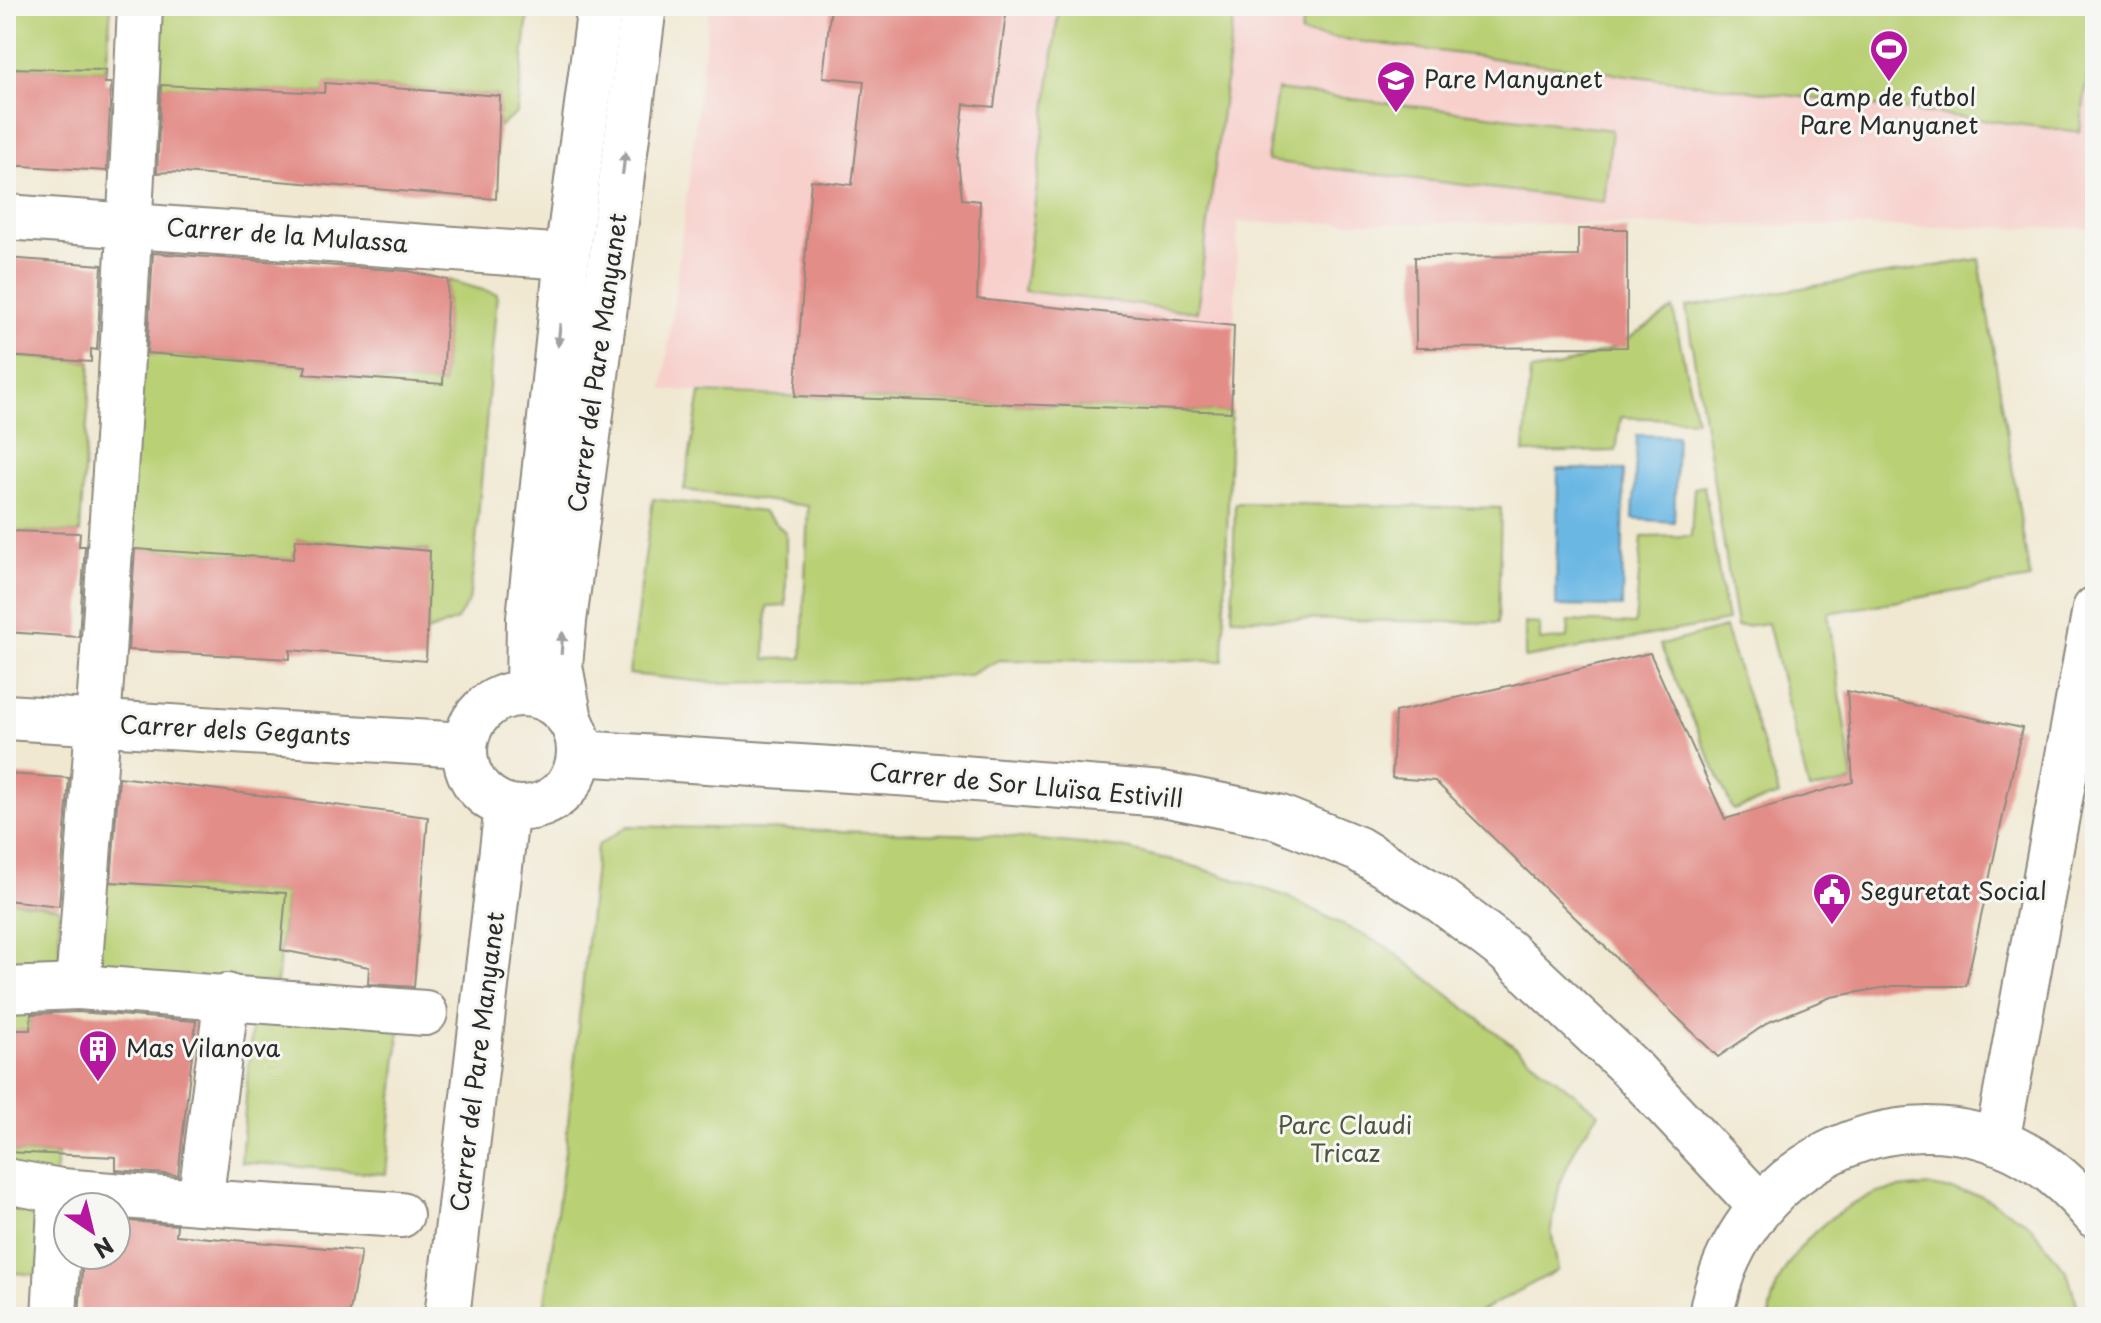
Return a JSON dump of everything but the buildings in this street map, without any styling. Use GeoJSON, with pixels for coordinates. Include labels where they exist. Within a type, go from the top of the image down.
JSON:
{"type":"FeatureCollection","features":[{"type":"Feature","properties":{"kind":"street"},"geometry":{"type":"LineString","coordinates":[[78,987],[99,723],[131,225],[140,6]]}},
{"type":"Feature","properties":{"kind":"street","name":"Carrer del Pare Manyanet"},"geometry":{"type":"LineString","coordinates":[[528,694],[529,618],[567,257],[600,6]]}},
{"type":"Feature","properties":{"kind":"street","name":"Carrer del Pare Manyanet"},"geometry":{"type":"LineString","coordinates":[[575,737],[560,666],[564,621],[644,6]]}},
{"type":"Feature","properties":{"kind":"street","name":"Carrer de la Mulassa"},"geometry":{"type":"LineString","coordinates":[[6,217],[567,257]]}},
{"type":"Feature","properties":{"kind":"street"},"geometry":{"type":"LineString","coordinates":[[1997,1142],[2095,609]]}},
{"type":"Feature","properties":{"kind":"street"},"geometry":{"type":"LineString","coordinates":[[528,694],[544,698],[559,707],[575,737],[576,770],[568,785],[541,806],[524,809],[507,807],[479,791],[470,778],[464,745],[469,728],[479,713],[493,701],[510,695],[528,694]]}},
{"type":"Feature","properties":{"kind":"street","name":"Carrer dels Gegants"},"geometry":{"type":"LineString","coordinates":[[6,717],[464,745]]}},
{"type":"Feature","properties":{"kind":"street","name":"Carrer de Sor Lluïsa Estivill"},"geometry":{"type":"LineString","coordinates":[[575,737],[912,774],[1163,794],[1278,817],[1358,849],[1434,895],[1507,951],[1631,1068],[1760,1206]]}},
{"type":"Feature","properties":{"kind":"street","name":"Carrer del Pare Manyanet"},"geometry":{"type":"LineString","coordinates":[[447,1317],[507,807]]}},
{"type":"Feature","properties":{"kind":"street"},"geometry":{"type":"LineString","coordinates":[[6,990],[78,987],[425,1013]]}},
{"type":"Feature","properties":{"kind":"street"},"geometry":{"type":"LineString","coordinates":[[200,1202],[227,996]]}},
{"type":"Feature","properties":{"kind":"street"},"geometry":{"type":"LineString","coordinates":[[1711,1317],[1717,1287],[1731,1250],[1760,1206],[1786,1180],[1817,1158],[1850,1142],[1887,1133],[1924,1130],[1960,1132],[1997,1142],[2026,1155],[2053,1174],[2078,1194],[2095,1215]]}},
{"type":"Feature","properties":{"kind":"street"},"geometry":{"type":"LineString","coordinates":[[6,1181],[61,1191]]}},
{"type":"Feature","properties":{"kind":"street"},"geometry":{"type":"LineString","coordinates":[[132,1197],[401,1215]]}},
{"type":"Feature","properties":{"kind":"street"},"geometry":{"type":"LineString","coordinates":[[54,1317],[57,1271]]}},
{"type":"Feature","properties":{"kind":"shaded area","name":"Pare Manyanet"},"geometry":{"type":"Polygon","coordinates":[[[710,6],[2095,6],[2095,228],[1238,222],[1231,412],[663,390],[710,6]]]}},
{"type":"Feature","properties":{"kind":"green space"},"geometry":{"type":"Polygon","coordinates":[[[6,6],[111,6],[106,70],[6,68],[6,6]]]}},
{"type":"Feature","properties":{"kind":"green space"},"geometry":{"type":"Polygon","coordinates":[[[154,6],[529,6],[517,113],[499,127],[499,96],[326,83],[324,93],[148,85],[154,6]]]}},
{"type":"Feature","properties":{"kind":"green space"},"geometry":{"type":"Polygon","coordinates":[[[1059,6],[1235,6],[1197,312],[1024,291],[1059,6]]]}},
{"type":"Feature","properties":{"kind":"green space","name":"Camp de futbol Pare Manyanet"},"geometry":{"type":"Polygon","coordinates":[[[1305,6],[2095,6],[2095,19],[2080,132],[1301,34],[1305,6]]]}},
{"type":"Feature","properties":{"kind":"green space"},"geometry":{"type":"Polygon","coordinates":[[[1277,90],[1612,130],[1604,202],[1267,161],[1277,90]]]}},
{"type":"Feature","properties":{"kind":"green space"},"geometry":{"type":"Polygon","coordinates":[[[1979,259],[2030,579],[1828,613],[1853,782],[1809,790],[1768,623],[1737,627],[1686,307],[1979,259]]]}},
{"type":"Feature","properties":{"kind":"green space"},"geometry":{"type":"Polygon","coordinates":[[[448,280],[497,294],[474,565],[469,601],[457,620],[427,632],[429,550],[297,539],[293,559],[118,548],[131,352],[306,366],[305,374],[443,384],[448,280]]]}},
{"type":"Feature","properties":{"kind":"green space"},"geometry":{"type":"Polygon","coordinates":[[[1673,309],[1696,420],[1621,417],[1616,451],[1524,453],[1530,371],[1561,366],[1615,347],[1673,309]]]}},
{"type":"Feature","properties":{"kind":"green space"},"geometry":{"type":"Polygon","coordinates":[[[6,356],[91,362],[80,533],[6,531],[6,356]]]}},
{"type":"Feature","properties":{"kind":"green space"},"geometry":{"type":"Polygon","coordinates":[[[700,393],[1231,412],[1223,661],[999,660],[970,675],[859,681],[715,683],[629,674],[653,499],[763,512],[784,531],[786,606],[767,607],[765,659],[802,658],[808,506],[684,490],[700,393]]]}},
{"type":"Feature","properties":{"kind":"green space"},"geometry":{"type":"Polygon","coordinates":[[[1704,486],[1727,621],[1525,658],[1525,623],[1540,624],[1540,641],[1568,638],[1569,621],[1635,624],[1642,537],[1691,536],[1694,488],[1704,486]]]}},
{"type":"Feature","properties":{"kind":"green space"},"geometry":{"type":"Polygon","coordinates":[[[1235,503],[1501,508],[1498,623],[1232,618],[1235,503]]]}},
{"type":"Feature","properties":{"kind":"green space"},"geometry":{"type":"Polygon","coordinates":[[[1725,628],[1779,795],[1733,810],[1660,645],[1725,628]]]}},
{"type":"Feature","properties":{"kind":"green space","name":"Parc Claudi Tricaz"},"geometry":{"type":"Polygon","coordinates":[[[628,826],[990,835],[1122,848],[1190,865],[1286,896],[1387,947],[1599,1113],[1578,1142],[1560,1182],[1551,1230],[1558,1270],[1470,1317],[543,1317],[565,1152],[597,846],[628,826]]]}},
{"type":"Feature","properties":{"kind":"green space"},"geometry":{"type":"Polygon","coordinates":[[[96,881],[286,893],[277,983],[96,973],[96,881]]]}},
{"type":"Feature","properties":{"kind":"green space"},"geometry":{"type":"Polygon","coordinates":[[[6,900],[59,908],[60,997],[32,998],[30,1030],[14,1031],[6,1088],[6,900]]]}},
{"type":"Feature","properties":{"kind":"green space"},"geometry":{"type":"Polygon","coordinates":[[[253,1009],[400,1022],[386,1174],[241,1162],[253,1009]]]}},
{"type":"Feature","properties":{"kind":"green space"},"geometry":{"type":"Polygon","coordinates":[[[6,1152],[58,1155],[38,1275],[6,1272],[6,1152]]]}},
{"type":"Feature","properties":{"kind":"green space"},"geometry":{"type":"Polygon","coordinates":[[[1931,1186],[1982,1196],[2028,1223],[2067,1272],[2081,1317],[1769,1317],[1781,1277],[1805,1242],[1820,1227],[1837,1214],[1875,1194],[1931,1186]]]}},
{"type":"Feature","properties":{"kind":"water"},"geometry":{"type":"Polygon","coordinates":[[[1637,435],[1677,436],[1674,522],[1633,519],[1637,435]]]}},
{"type":"Feature","properties":{"kind":"water"},"geometry":{"type":"Polygon","coordinates":[[[1558,469],[1624,470],[1622,607],[1556,606],[1558,469]]]}},
{"type":"Feature","properties":{"kind":"place","name":"Camp de futbol Pare Manyanet"},"geometry":{"type":"Point","coordinates":[1889,83]}},
{"type":"Feature","properties":{"kind":"place","name":"Pare Manyanet"},"geometry":{"type":"Point","coordinates":[1396,114]}},
{"type":"Feature","properties":{"kind":"place","name":"Seguretat Social"},"geometry":{"type":"Point","coordinates":[1832,926]}},
{"type":"Feature","properties":{"kind":"place","name":"Mas Vilanova"},"geometry":{"type":"Point","coordinates":[98,1083]}}]}
